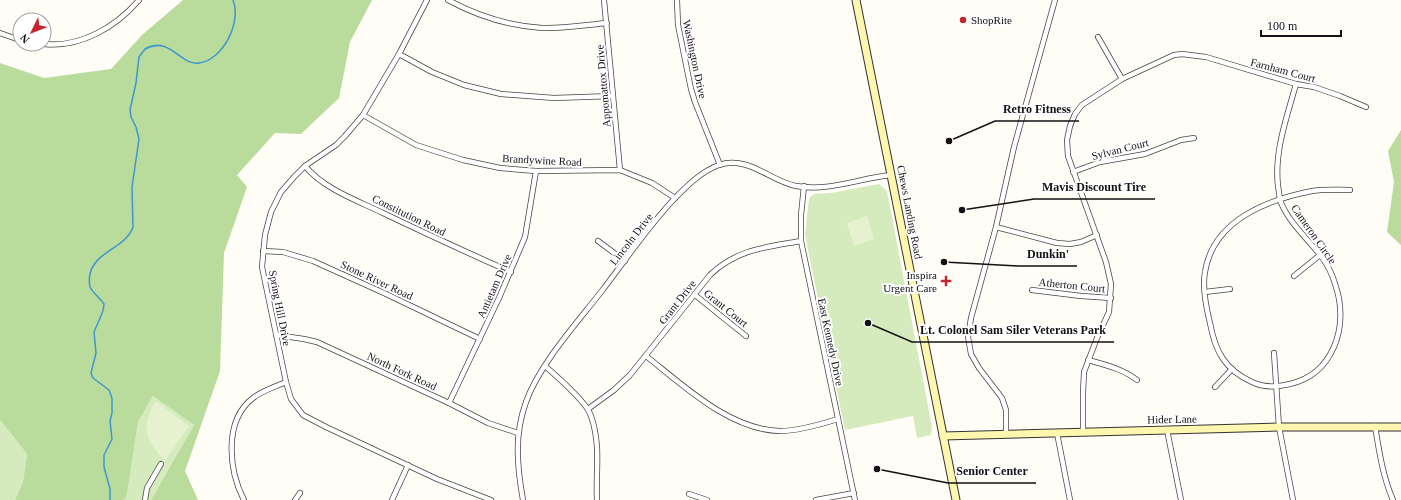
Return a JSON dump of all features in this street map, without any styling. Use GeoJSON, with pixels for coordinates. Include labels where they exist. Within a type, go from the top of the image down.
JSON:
{"type":"FeatureCollection","features":[{"type":"Feature","properties":{"kind":"main road","name":"Chews Landing Road"},"geometry":{"type":"LineString","coordinates":[[856,0],[956,500]]}},
{"type":"Feature","properties":{"kind":"main road","name":"Hider Lane"},"geometry":{"type":"LineString","coordinates":[[943,436],[1279,427],[1401,427]]}},
{"type":"Feature","properties":{"kind":"street"},"geometry":{"type":"LineString","coordinates":[[52,44],[75,41],[95,34],[119,20],[139,0]]}},
{"type":"Feature","properties":{"kind":"street","name":"Spring Hill Drive"},"geometry":{"type":"LineString","coordinates":[[427,0],[399,54],[363,115],[336,145],[305,166],[281,192],[271,212],[265,235],[262,267],[286,382],[291,399],[304,415],[326,427],[408,465],[491,500]]}},
{"type":"Feature","properties":{"kind":"street"},"geometry":{"type":"LineString","coordinates":[[448,0],[488,16],[518,25],[543,28],[606,23]]}},
{"type":"Feature","properties":{"kind":"street","name":"Appomattox Drive"},"geometry":{"type":"LineString","coordinates":[[604,0],[620,170]]}},
{"type":"Feature","properties":{"kind":"street","name":"Washington Drive"},"geometry":{"type":"LineString","coordinates":[[678,0],[678,25],[694,102],[720,165]]}},
{"type":"Feature","properties":{"kind":"street"},"geometry":{"type":"LineString","coordinates":[[1006,434],[1006,410],[1002,398],[978,368],[971,354],[968,337],[971,318],[996,227],[1014,147],[1055,0]]}},
{"type":"Feature","properties":{"kind":"street"},"geometry":{"type":"LineString","coordinates":[[0,33],[12,37]]}},
{"type":"Feature","properties":{"kind":"street"},"geometry":{"type":"LineString","coordinates":[[1098,37],[1122,79]]}},
{"type":"Feature","properties":{"kind":"street"},"geometry":{"type":"LineString","coordinates":[[399,54],[432,72],[464,85],[501,94],[554,98],[613,96]]}},
{"type":"Feature","properties":{"kind":"street","name":"Farnham Court"},"geometry":{"type":"LineString","coordinates":[[1084,432],[1084,372],[1109,312],[1111,284],[1106,262],[1097,235],[1068,156],[1067,140],[1070,126],[1075,114],[1086,102],[1122,79],[1174,55],[1182,54],[1206,57],[1296,84],[1314,87],[1366,107]]}},
{"type":"Feature","properties":{"kind":"street","name":"Cameron Circle"},"geometry":{"type":"LineString","coordinates":[[1280,199],[1260,206],[1242,216],[1223,233],[1210,253],[1204,273],[1205,302],[1213,341],[1223,361],[1253,383],[1276,387],[1297,382],[1311,376],[1319,370],[1330,357],[1336,344],[1340,322],[1340,303],[1334,281],[1327,265],[1320,255],[1302,236],[1280,199],[1277,175],[1278,152],[1296,84]]}},
{"type":"Feature","properties":{"kind":"street","name":"Brandywine Road"},"geometry":{"type":"LineString","coordinates":[[363,115],[416,145],[463,160],[500,168],[536,171],[620,170],[652,183],[675,198]]}},
{"type":"Feature","properties":{"kind":"street","name":"Sylvan Court"},"geometry":{"type":"LineString","coordinates":[[1073,172],[1100,162],[1145,154],[1181,140],[1194,138]]}},
{"type":"Feature","properties":{"kind":"street","name":"Lincoln Drive"},"geometry":{"type":"LineString","coordinates":[[523,500],[518,469],[518,433],[526,401],[534,382],[625,261],[675,198],[699,176],[720,165],[742,164],[754,167],[795,185],[804,186],[832,186],[892,175]]}},
{"type":"Feature","properties":{"kind":"street","name":"Constitution Road"},"geometry":{"type":"LineString","coordinates":[[305,166],[320,181],[341,193],[441,241],[511,272]]}},
{"type":"Feature","properties":{"kind":"street","name":"Antietam Drive"},"geometry":{"type":"LineString","coordinates":[[449,403],[511,272],[525,237],[536,171]]}},
{"type":"Feature","properties":{"kind":"street","name":"East Kennedy Drive"},"geometry":{"type":"LineString","coordinates":[[804,186],[800,215],[801,241],[855,500]]}},
{"type":"Feature","properties":{"kind":"street"},"geometry":{"type":"LineString","coordinates":[[1280,199],[1313,191],[1350,190]]}},
{"type":"Feature","properties":{"kind":"street"},"geometry":{"type":"LineString","coordinates":[[996,227],[1057,243],[1070,244],[1080,242],[1097,235]]}},
{"type":"Feature","properties":{"kind":"street"},"geometry":{"type":"LineString","coordinates":[[598,241],[625,261]]}},
{"type":"Feature","properties":{"kind":"street","name":"Grant Drive"},"geometry":{"type":"LineString","coordinates":[[588,410],[614,390],[630,374],[695,295],[710,274],[720,265],[749,251],[801,241]]}},
{"type":"Feature","properties":{"kind":"street","name":"Stone River Road"},"geometry":{"type":"LineString","coordinates":[[263,251],[283,252],[313,261],[480,339]]}},
{"type":"Feature","properties":{"kind":"street"},"geometry":{"type":"LineString","coordinates":[[1294,276],[1320,255]]}},
{"type":"Feature","properties":{"kind":"street"},"geometry":{"type":"LineString","coordinates":[[1205,292],[1230,289]]}},
{"type":"Feature","properties":{"kind":"street","name":"Atherton Court"},"geometry":{"type":"LineString","coordinates":[[1032,290],[1111,298]]}},
{"type":"Feature","properties":{"kind":"street","name":"Grant Court"},"geometry":{"type":"LineString","coordinates":[[695,295],[746,336]]}},
{"type":"Feature","properties":{"kind":"street","name":"North Fork Road"},"geometry":{"type":"LineString","coordinates":[[276,335],[317,342],[449,403],[488,423],[518,433]]}},
{"type":"Feature","properties":{"kind":"street"},"geometry":{"type":"LineString","coordinates":[[1274,353],[1279,427],[1293,500]]}},
{"type":"Feature","properties":{"kind":"street"},"geometry":{"type":"LineString","coordinates":[[646,356],[697,396],[729,417],[756,428],[781,431],[838,420]]}},
{"type":"Feature","properties":{"kind":"street"},"geometry":{"type":"LineString","coordinates":[[1088,360],[1121,370],[1137,380]]}},
{"type":"Feature","properties":{"kind":"street"},"geometry":{"type":"LineString","coordinates":[[545,366],[556,375],[588,410],[595,429],[597,448],[597,500]]}},
{"type":"Feature","properties":{"kind":"street"},"geometry":{"type":"LineString","coordinates":[[1215,387],[1232,368]]}},
{"type":"Feature","properties":{"kind":"street"},"geometry":{"type":"LineString","coordinates":[[244,500],[234,473],[232,455],[233,435],[236,421],[252,399],[262,392],[286,382]]}},
{"type":"Feature","properties":{"kind":"street"},"geometry":{"type":"LineString","coordinates":[[1375,426],[1380,457],[1388,488],[1393,500]]}},
{"type":"Feature","properties":{"kind":"street"},"geometry":{"type":"LineString","coordinates":[[1167,430],[1181,500]]}},
{"type":"Feature","properties":{"kind":"street"},"geometry":{"type":"LineString","coordinates":[[1057,433],[1070,500]]}},
{"type":"Feature","properties":{"kind":"street"},"geometry":{"type":"LineString","coordinates":[[145,500],[147,488],[161,464]]}},
{"type":"Feature","properties":{"kind":"street"},"geometry":{"type":"LineString","coordinates":[[392,500],[408,465]]}},
{"type":"Feature","properties":{"kind":"street"},"geometry":{"type":"LineString","coordinates":[[295,500],[300,493]]}},
{"type":"Feature","properties":{"kind":"street"},"geometry":{"type":"LineString","coordinates":[[816,500],[854,493]]}},
{"type":"Feature","properties":{"kind":"street"},"geometry":{"type":"LineString","coordinates":[[689,494],[707,500]]}},
{"type":"Feature","properties":{"kind":"green space"},"geometry":{"type":"Polygon","coordinates":[[[183,0],[372,0],[350,42],[339,98],[301,134],[275,133],[237,175],[247,187],[224,253],[220,371],[185,471],[198,500],[151,500],[194,425],[153,396],[138,422],[127,495],[124,500],[15,500],[23,482],[27,454],[0,420],[0,63],[44,78],[111,69],[142,35],[183,0]]]}},
{"type":"Feature","properties":{"kind":"green space"},"geometry":{"type":"Polygon","coordinates":[[[1401,130],[1401,245],[1387,232],[1394,182],[1388,151],[1401,130]]]}},
{"type":"Feature","properties":{"kind":"green space"},"geometry":{"type":"Polygon","coordinates":[[[879,184],[887,191],[932,427],[931,435],[917,438],[913,416],[845,430],[805,235],[809,198],[814,194],[831,193],[879,184]]]}},
{"type":"Feature","properties":{"kind":"green space"},"geometry":{"type":"Polygon","coordinates":[[[867,216],[874,239],[854,246],[847,223],[867,216]]]}},
{"type":"Feature","properties":{"kind":"green space"},"geometry":{"type":"Polygon","coordinates":[[[153,396],[194,425],[151,500],[124,500],[127,495],[138,422],[153,396]]]}},
{"type":"Feature","properties":{"kind":"green space"},"geometry":{"type":"Polygon","coordinates":[[[156,401],[189,426],[165,461],[153,447],[147,433],[148,418],[156,401]]]}},
{"type":"Feature","properties":{"kind":"green space"},"geometry":{"type":"Polygon","coordinates":[[[0,420],[27,454],[23,482],[15,500],[0,500],[0,420]]]}},
{"type":"Feature","properties":{"kind":"waterway"},"geometry":{"type":"LineString","coordinates":[[110,500],[110,489],[104,467],[104,455],[112,439],[110,421],[112,413],[112,398],[109,390],[93,378],[91,373],[96,353],[94,332],[103,311],[104,304],[90,287],[89,279],[93,266],[98,260],[124,240],[133,227],[132,187],[139,139],[130,110],[136,83],[139,57],[145,49],[154,46],[161,46],[168,48],[192,63],[199,63],[208,60],[223,48],[233,29],[235,19],[233,0]]}},
{"type":"Feature","properties":{"kind":"place","name":"ShopRite"},"geometry":{"type":"Point","coordinates":[963,20]}},
{"type":"Feature","properties":{"kind":"place","name":"Retro Fitness"},"geometry":{"type":"Point","coordinates":[949,141]}},
{"type":"Feature","properties":{"kind":"place","name":"Mavis Discount Tire"},"geometry":{"type":"Point","coordinates":[962,210]}},
{"type":"Feature","properties":{"kind":"place","name":"Dunkin'"},"geometry":{"type":"Point","coordinates":[944,262]}},
{"type":"Feature","properties":{"kind":"place","name":"Inspira Urgent Care"},"geometry":{"type":"Point","coordinates":[946,281]}},
{"type":"Feature","properties":{"kind":"place","name":"Lt. Colonel Sam Siler Veterans Park"},"geometry":{"type":"Point","coordinates":[868,323]}},
{"type":"Feature","properties":{"kind":"place","name":"Senior Center"},"geometry":{"type":"Point","coordinates":[877,469]}}]}
